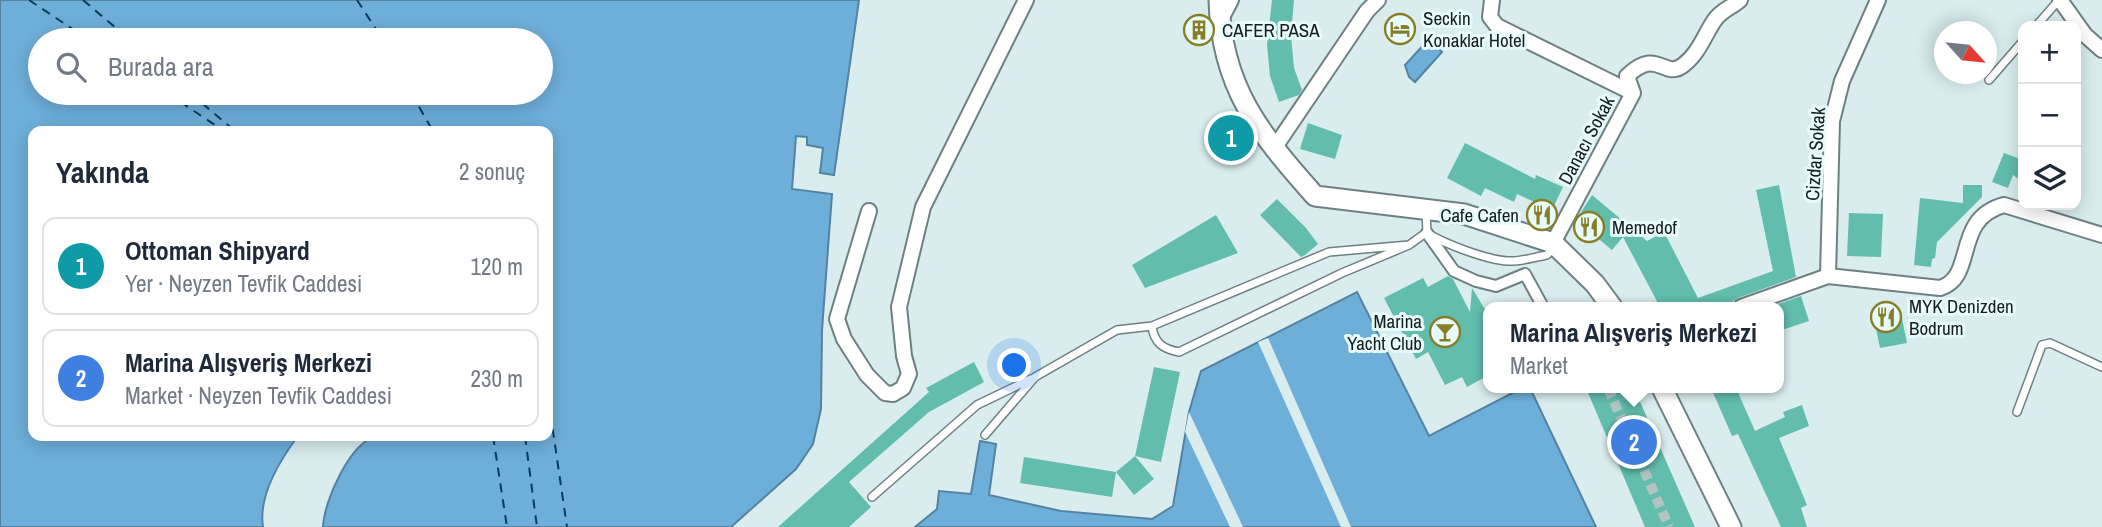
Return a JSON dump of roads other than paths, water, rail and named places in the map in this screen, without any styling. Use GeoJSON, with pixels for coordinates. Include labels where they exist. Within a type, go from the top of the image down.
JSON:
{"type":"FeatureCollection","features":[{"type":"Feature","properties":{"kind":"main road"},"geometry":{"type":"LineString","coordinates":[[1219,0],[1219,23],[1234,84],[1273,149],[1314,196],[1464,214],[1554,244],[1608,302]]}},
{"type":"Feature","properties":{"kind":"main road"},"geometry":{"type":"LineString","coordinates":[[1664,393],[1731,527]]}},
{"type":"Feature","properties":{"kind":"street"},"geometry":{"type":"LineString","coordinates":[[869,211],[837,319],[844,339],[867,375],[885,393],[893,394],[903,388],[909,374],[904,356],[899,307],[923,207],[1026,0]]}},
{"type":"Feature","properties":{"kind":"street"},"geometry":{"type":"LineString","coordinates":[[1219,23],[1231,0]]}},
{"type":"Feature","properties":{"kind":"street"},"geometry":{"type":"LineString","coordinates":[[1273,149],[1367,11],[1378,0]]}},
{"type":"Feature","properties":{"kind":"street"},"geometry":{"type":"LineString","coordinates":[[1492,0],[1490,17],[1497,26],[1633,93]]}},
{"type":"Feature","properties":{"kind":"street","name":"Danacı Sokak"},"geometry":{"type":"LineString","coordinates":[[1554,244],[1633,93],[1627,76],[1638,65],[1646,63],[1655,63],[1669,69],[1684,65],[1696,51],[1715,19],[1724,9],[1740,0]]}},
{"type":"Feature","properties":{"kind":"street","name":"Cizdar Sokak"},"geometry":{"type":"LineString","coordinates":[[1828,276],[1832,121],[1842,81],[1878,0]]}},
{"type":"Feature","properties":{"kind":"street"},"geometry":{"type":"LineString","coordinates":[[2060,0],[2085,35],[2102,50]]}},
{"type":"Feature","properties":{"kind":"street"},"geometry":{"type":"LineString","coordinates":[[1755,302],[1828,276],[1940,288],[1949,285],[1958,278],[1969,236],[1980,217],[1990,209],[2004,205],[2102,235]]}},
{"type":"Feature","properties":{"kind":"street"},"geometry":{"type":"LineString","coordinates":[[1427,233],[1454,271],[1496,286],[1525,274],[1540,302]]}},
{"type":"Feature","properties":{"kind":"lane"},"geometry":{"type":"LineString","coordinates":[[2041,21],[2060,0]]}},
{"type":"Feature","properties":{"kind":"lane"},"geometry":{"type":"LineString","coordinates":[[1997,71],[2018,47]]}},
{"type":"Feature","properties":{"kind":"lane"},"geometry":{"type":"LineString","coordinates":[[1426,209],[1427,233]]}},
{"type":"Feature","properties":{"kind":"lane"},"geometry":{"type":"LineString","coordinates":[[1427,233],[1441,242],[1508,261],[1547,255],[1554,244]]}},
{"type":"Feature","properties":{"kind":"lane"},"geometry":{"type":"LineString","coordinates":[[1152,326],[1153,336],[1165,349],[1179,352],[1342,273],[1409,245],[1427,233]]}},
{"type":"Feature","properties":{"kind":"lane"},"geometry":{"type":"LineString","coordinates":[[872,497],[977,405],[1035,377],[1116,330],[1152,326],[1329,252],[1409,245]]}},
{"type":"Feature","properties":{"kind":"lane"},"geometry":{"type":"LineString","coordinates":[[2017,412],[2042,345],[2050,343],[2102,367]]}},
{"type":"Feature","properties":{"kind":"lane"},"geometry":{"type":"LineString","coordinates":[[985,436],[1035,377]]}},
{"type":"Feature","properties":{"kind":"water"},"geometry":{"type":"Polygon","coordinates":[[[0,0],[859,0],[834,175],[820,173],[823,148],[807,145],[807,137],[796,136],[792,189],[832,194],[822,330],[821,409],[813,444],[796,469],[731,527],[323,527],[328,503],[340,474],[357,449],[367,441],[553,441],[553,126],[28,126],[28,441],[294,441],[267,490],[262,515],[263,527],[0,527],[0,0]]]}},
{"type":"Feature","properties":{"kind":"water"},"geometry":{"type":"Polygon","coordinates":[[[1429,39],[1442,52],[1415,82],[1409,77],[1405,65],[1429,39]]]}},
{"type":"Feature","properties":{"kind":"water"},"geometry":{"type":"Polygon","coordinates":[[[1357,292],[1429,436],[1512,393],[1532,393],[1596,527],[915,527],[937,509],[939,491],[971,494],[980,441],[996,444],[989,495],[1061,511],[1152,519],[1173,506],[1189,412],[1201,371],[1357,292]]]}},
{"type":"Feature","properties":{"kind":"tunnel"},"geometry":{"type":"LineString","coordinates":[[1610,393],[1669,527]]}},
{"type":"Feature","properties":{"kind":"place","name":"Seckin Konaklar Hotel"},"geometry":{"type":"Point","coordinates":[1400,29]}},
{"type":"Feature","properties":{"kind":"place","name":"CAFER PASA"},"geometry":{"type":"Point","coordinates":[1199,30]}},
{"type":"Feature","properties":{"kind":"place","name":"Ottoman Shipyard"},"geometry":{"type":"Point","coordinates":[1231,138]}},
{"type":"Feature","properties":{"kind":"place","name":"Cafe Cafen"},"geometry":{"type":"Point","coordinates":[1542,215]}},
{"type":"Feature","properties":{"kind":"place","name":"Memedof"},"geometry":{"type":"Point","coordinates":[1589,227]}},
{"type":"Feature","properties":{"kind":"place","name":"MYK Denizden Bodrum"},"geometry":{"type":"Point","coordinates":[1886,317]}},
{"type":"Feature","properties":{"kind":"place","name":"Marina Yacht Club"},"geometry":{"type":"Point","coordinates":[1445,332]}},
{"type":"Feature","properties":{"kind":"place","name":"Marina Alışveriş Merkezi"},"geometry":{"type":"Point","coordinates":[1634,442]}}]}
